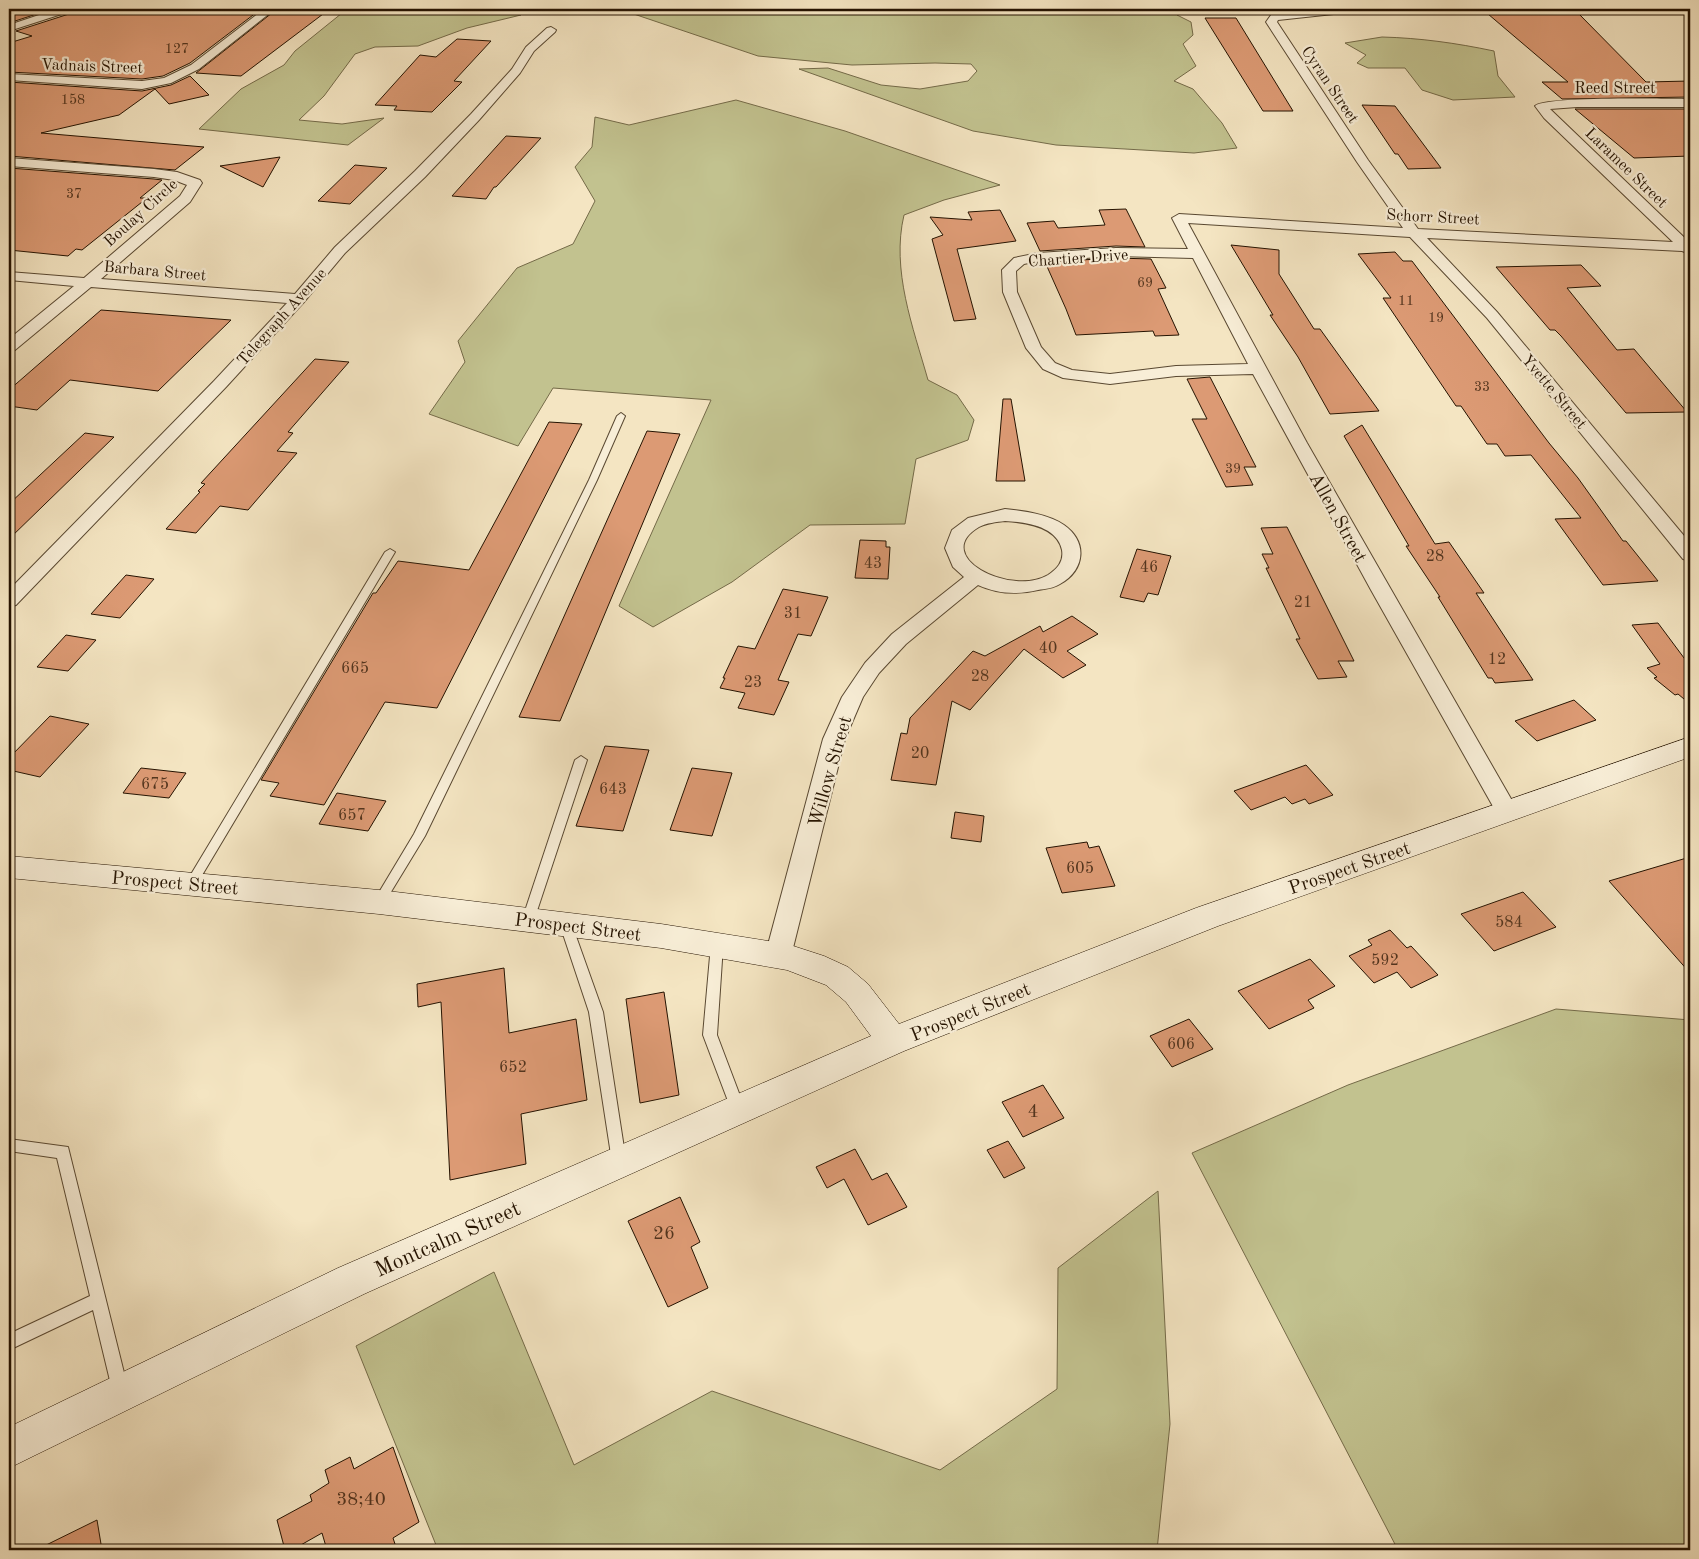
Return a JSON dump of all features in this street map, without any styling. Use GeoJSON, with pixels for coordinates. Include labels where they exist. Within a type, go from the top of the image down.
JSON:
{"type":"FeatureCollection","features":[{"type":"Feature","properties":{"kind":"main road","name":"Prospect Street"},"geometry":{"type":"LineString","coordinates":[[9,867],[379,902],[661,936],[778,956],[813,965],[837,976],[857,993],[893,1041],[1207,917],[1690,747]]}},
{"type":"Feature","properties":{"kind":"main road","name":"Montcalm Street"},"geometry":{"type":"LineString","coordinates":[[9,1448],[351,1280],[893,1041]]}},
{"type":"Feature","properties":{"kind":"street"},"geometry":{"type":"LineString","coordinates":[[9,28],[67,9]]}},
{"type":"Feature","properties":{"kind":"street","name":"Vadnais Street"},"geometry":{"type":"LineString","coordinates":[[9,77],[142,85],[166,81],[195,67],[270,9]]}},
{"type":"Feature","properties":{"kind":"street","name":"Cyran Street"},"geometry":{"type":"LineString","coordinates":[[1352,9],[1275,17],[1271,22],[1363,162],[1414,233]]}},
{"type":"Feature","properties":{"kind":"street","name":"Telegraph Avenue"},"geometry":{"type":"LineString","coordinates":[[9,601],[220,384],[299,299],[340,250],[420,174],[475,117],[516,71],[530,49],[551,30]]}},
{"type":"Feature","properties":{"kind":"street","name":"Reed Street"},"geometry":{"type":"LineString","coordinates":[[1541,106],[1578,103],[1690,103]]}},
{"type":"Feature","properties":{"kind":"street","name":"Laramee Street"},"geometry":{"type":"LineString","coordinates":[[1541,106],[1548,115],[1688,249]]}},
{"type":"Feature","properties":{"kind":"street","name":"Boulay Circle"},"geometry":{"type":"LineString","coordinates":[[9,162],[154,173],[177,176],[196,183],[185,199],[9,347]]}},
{"type":"Feature","properties":{"kind":"street","name":"Schorr Street"},"geometry":{"type":"LineString","coordinates":[[1179,218],[1688,249]]}},
{"type":"Feature","properties":{"kind":"street","name":"Allen Street"},"geometry":{"type":"LineString","coordinates":[[1179,218],[1340,520],[1506,811]]}},
{"type":"Feature","properties":{"kind":"street","name":"Yvette Street"},"geometry":{"type":"LineString","coordinates":[[1414,233],[1492,315],[1690,555]]}},
{"type":"Feature","properties":{"kind":"street","name":"Chartier Drive"},"geometry":{"type":"LineString","coordinates":[[1198,254],[1116,252],[1038,257],[1020,261],[1008,270],[1010,292],[1034,348],[1049,366],[1069,375],[1110,379],[1176,371],[1258,368]]}},
{"type":"Feature","properties":{"kind":"street","name":"Barbara Street"},"geometry":{"type":"LineString","coordinates":[[9,276],[299,299]]}},
{"type":"Feature","properties":{"kind":"street"},"geometry":{"type":"LineString","coordinates":[[1011,515],[1038,520],[1056,529],[1072,548],[1072,555],[1067,569],[1053,580],[1043,584],[1009,587],[991,584],[976,578],[961,566],[954,552],[954,545],[960,532],[974,522],[984,518],[1011,515]]}},
{"type":"Feature","properties":{"kind":"street","name":"Willow Street"},"geometry":{"type":"LineString","coordinates":[[778,956],[834,739],[845,711],[860,684],[898,638],[976,578]]}},
{"type":"Feature","properties":{"kind":"lane"},"geometry":{"type":"LineString","coordinates":[[379,902],[419,836],[593,480],[621,416]]}},
{"type":"Feature","properties":{"kind":"lane"},"geometry":{"type":"LineString","coordinates":[[191,884],[390,552]]}},
{"type":"Feature","properties":{"kind":"lane"},"geometry":{"type":"LineString","coordinates":[[528,920],[581,760]]}},
{"type":"Feature","properties":{"kind":"lane"},"geometry":{"type":"LineString","coordinates":[[566,924],[596,1012],[619,1161]]}},
{"type":"Feature","properties":{"kind":"lane"},"geometry":{"type":"LineString","coordinates":[[717,945],[710,1035],[738,1109]]}},
{"type":"Feature","properties":{"kind":"lane"},"geometry":{"type":"LineString","coordinates":[[9,1145],[63,1152],[121,1394]]}},
{"type":"Feature","properties":{"kind":"lane"},"geometry":{"type":"LineString","coordinates":[[9,1342],[98,1300]]}},
{"type":"Feature","properties":{"kind":"green space"},"geometry":{"type":"Polygon","coordinates":[[[347,9],[509,9],[521,15],[467,28],[418,46],[375,47],[355,54],[324,96],[299,120],[342,124],[384,118],[348,145],[199,129],[241,89],[284,65],[295,51],[347,9]]]}},
{"type":"Feature","properties":{"kind":"green space"},"geometry":{"type":"Polygon","coordinates":[[[619,9],[786,9],[818,13],[843,9],[1189,9],[1177,15],[1191,22],[1193,35],[1183,44],[1196,66],[1174,81],[1193,89],[1222,123],[1237,148],[1194,153],[1056,145],[973,131],[799,69],[828,68],[881,85],[920,89],[968,81],[977,71],[971,64],[852,65],[758,56],[619,9]]]}},
{"type":"Feature","properties":{"kind":"green space"},"geometry":{"type":"Polygon","coordinates":[[[1382,37],[1438,41],[1494,51],[1498,76],[1515,97],[1453,100],[1422,90],[1405,68],[1368,68],[1357,63],[1366,55],[1345,43],[1382,37]]]}},
{"type":"Feature","properties":{"kind":"green space"},"geometry":{"type":"Polygon","coordinates":[[[736,100],[845,131],[1000,185],[944,200],[904,215],[901,236],[900,257],[905,298],[928,380],[957,395],[974,420],[968,440],[916,459],[905,524],[810,525],[732,582],[653,627],[619,606],[711,400],[553,388],[518,446],[429,414],[465,362],[458,341],[517,268],[573,244],[595,201],[575,167],[592,147],[595,117],[629,125],[736,100]]]}},
{"type":"Feature","properties":{"kind":"green space"},"geometry":{"type":"Polygon","coordinates":[[[1556,1009],[1690,1020],[1690,1550],[1398,1550],[1192,1153],[1348,1085],[1556,1009]]]}},
{"type":"Feature","properties":{"kind":"green space"},"geometry":{"type":"Polygon","coordinates":[[[1158,1191],[1170,1424],[1157,1550],[438,1550],[356,1346],[494,1272],[574,1465],[712,1391],[940,1470],[1057,1389],[1058,1268],[1158,1191]]]}},
{"type":"Feature","properties":{"kind":"building"},"geometry":{"type":"Polygon","coordinates":[[[9,9],[52,9],[9,23],[9,9]]]}},
{"type":"Feature","properties":{"kind":"building"},"geometry":{"type":"Polygon","coordinates":[[[74,9],[261,9],[190,63],[163,76],[142,79],[9,72],[9,43],[32,36],[16,31],[72,13],[74,9]]]}},
{"type":"Feature","properties":{"kind":"building"},"geometry":{"type":"Polygon","coordinates":[[[277,9],[327,11],[241,76],[196,73],[277,9]]]}},
{"type":"Feature","properties":{"kind":"building"},"geometry":{"type":"Polygon","coordinates":[[[1578,13],[1646,82],[1690,81],[1690,97],[1562,99],[1542,82],[1568,82],[1488,14],[1578,13]]]}},
{"type":"Feature","properties":{"kind":"building"},"geometry":{"type":"Polygon","coordinates":[[[1205,18],[1236,18],[1293,111],[1263,111],[1205,18]]]}},
{"type":"Feature","properties":{"kind":"building"},"geometry":{"type":"Polygon","coordinates":[[[457,39],[491,41],[454,81],[462,82],[432,112],[394,110],[397,106],[375,105],[420,55],[436,57],[457,39]]]}},
{"type":"Feature","properties":{"kind":"building"},"geometry":{"type":"Polygon","coordinates":[[[190,76],[209,95],[169,104],[155,89],[119,115],[41,133],[204,147],[175,170],[9,156],[9,82],[142,91],[171,85],[190,76]]]}},
{"type":"Feature","properties":{"kind":"building"},"geometry":{"type":"Polygon","coordinates":[[[1362,105],[1395,106],[1441,168],[1408,169],[1398,154],[1395,154],[1362,105]]]}},
{"type":"Feature","properties":{"kind":"building"},"geometry":{"type":"Polygon","coordinates":[[[1575,109],[1690,109],[1690,156],[1634,158],[1575,109]]]}},
{"type":"Feature","properties":{"kind":"building"},"geometry":{"type":"Polygon","coordinates":[[[506,136],[541,138],[494,187],[486,199],[452,196],[506,136]]]}},
{"type":"Feature","properties":{"kind":"building"},"geometry":{"type":"Polygon","coordinates":[[[280,157],[263,187],[220,166],[280,157]]]}},
{"type":"Feature","properties":{"kind":"building"},"geometry":{"type":"Polygon","coordinates":[[[355,165],[387,168],[350,204],[318,201],[355,165]]]}},
{"type":"Feature","properties":{"kind":"building"},"geometry":{"type":"Polygon","coordinates":[[[9,168],[162,180],[140,198],[147,198],[82,250],[76,249],[68,256],[9,250],[9,168]]]}},
{"type":"Feature","properties":{"kind":"building"},"geometry":{"type":"Polygon","coordinates":[[[1126,209],[1145,247],[1116,246],[1040,251],[1027,223],[1054,221],[1058,228],[1105,225],[1099,210],[1126,209]]]}},
{"type":"Feature","properties":{"kind":"building"},"geometry":{"type":"Polygon","coordinates":[[[1000,210],[1016,241],[957,249],[976,319],[954,321],[932,239],[943,235],[930,217],[972,220],[968,212],[1000,210]]]}},
{"type":"Feature","properties":{"kind":"building"},"geometry":{"type":"Polygon","coordinates":[[[1231,245],[1279,250],[1279,274],[1314,329],[1320,329],[1379,411],[1330,414],[1298,357],[1270,315],[1273,315],[1231,245]]]}},
{"type":"Feature","properties":{"kind":"building"},"geometry":{"type":"Polygon","coordinates":[[[1395,252],[1403,261],[1412,261],[1549,443],[1578,478],[1623,541],[1626,541],[1658,581],[1603,585],[1555,519],[1581,518],[1531,455],[1505,456],[1497,444],[1487,444],[1461,406],[1456,406],[1383,298],[1391,298],[1358,254],[1395,252]]]}},
{"type":"Feature","properties":{"kind":"building"},"geometry":{"type":"Polygon","coordinates":[[[1116,258],[1151,259],[1166,288],[1158,289],[1179,335],[1155,336],[1153,331],[1076,335],[1045,262],[1116,258]]]}},
{"type":"Feature","properties":{"kind":"building"},"geometry":{"type":"Polygon","coordinates":[[[1581,265],[1601,286],[1567,288],[1617,350],[1634,349],[1687,412],[1626,413],[1561,336],[1555,330],[1550,330],[1496,267],[1581,265]]]}},
{"type":"Feature","properties":{"kind":"building"},"geometry":{"type":"Polygon","coordinates":[[[101,310],[231,320],[158,391],[70,380],[37,410],[9,406],[9,390],[101,310]]]}},
{"type":"Feature","properties":{"kind":"building"},"geometry":{"type":"Polygon","coordinates":[[[315,359],[349,362],[288,432],[293,433],[277,451],[297,453],[248,510],[220,506],[196,533],[166,529],[200,492],[198,491],[205,484],[201,483],[315,359]]]}},
{"type":"Feature","properties":{"kind":"building"},"geometry":{"type":"Polygon","coordinates":[[[1210,377],[1256,467],[1244,467],[1253,485],[1226,487],[1192,419],[1207,419],[1187,379],[1210,377]]]}},
{"type":"Feature","properties":{"kind":"building"},"geometry":{"type":"Polygon","coordinates":[[[1003,399],[1011,399],[1025,481],[996,481],[1003,399]]]}},
{"type":"Feature","properties":{"kind":"building"},"geometry":{"type":"Polygon","coordinates":[[[549,422],[582,424],[437,708],[385,702],[324,805],[270,796],[279,783],[261,780],[373,593],[376,593],[398,561],[469,570],[549,422]]]}},
{"type":"Feature","properties":{"kind":"building"},"geometry":{"type":"Polygon","coordinates":[[[1362,425],[1435,544],[1449,542],[1484,593],[1476,593],[1533,680],[1495,683],[1492,678],[1488,678],[1438,597],[1440,597],[1406,546],[1409,546],[1344,436],[1362,425]]]}},
{"type":"Feature","properties":{"kind":"building"},"geometry":{"type":"Polygon","coordinates":[[[647,431],[680,434],[560,721],[519,717],[647,431]]]}},
{"type":"Feature","properties":{"kind":"building"},"geometry":{"type":"Polygon","coordinates":[[[85,433],[114,437],[9,539],[9,504],[85,433]]]}},
{"type":"Feature","properties":{"kind":"building"},"geometry":{"type":"Polygon","coordinates":[[[1287,527],[1354,661],[1338,661],[1347,677],[1318,679],[1296,639],[1300,639],[1266,568],[1269,568],[1262,554],[1273,554],[1261,528],[1287,527]]]}},
{"type":"Feature","properties":{"kind":"building"},"geometry":{"type":"Polygon","coordinates":[[[860,540],[886,541],[886,547],[890,547],[888,579],[855,578],[860,540]]]}},
{"type":"Feature","properties":{"kind":"building"},"geometry":{"type":"Polygon","coordinates":[[[1137,549],[1171,556],[1158,595],[1148,593],[1144,602],[1120,597],[1137,549]]]}},
{"type":"Feature","properties":{"kind":"building"},"geometry":{"type":"Polygon","coordinates":[[[126,575],[154,579],[120,618],[91,614],[126,575]]]}},
{"type":"Feature","properties":{"kind":"building"},"geometry":{"type":"Polygon","coordinates":[[[783,589],[828,597],[811,636],[798,634],[778,680],[789,682],[774,715],[738,708],[745,693],[720,688],[725,678],[723,678],[738,646],[755,649],[783,589]]]}},
{"type":"Feature","properties":{"kind":"building"},"geometry":{"type":"Polygon","coordinates":[[[1072,616],[1098,634],[1067,651],[1086,665],[1063,678],[1024,649],[970,710],[952,701],[936,785],[891,780],[901,733],[907,734],[910,718],[973,651],[985,656],[1040,626],[1043,632],[1072,616]]]}},
{"type":"Feature","properties":{"kind":"building"},"geometry":{"type":"Polygon","coordinates":[[[1658,623],[1690,666],[1690,704],[1654,678],[1657,677],[1647,668],[1660,664],[1632,625],[1658,623]]]}},
{"type":"Feature","properties":{"kind":"building"},"geometry":{"type":"Polygon","coordinates":[[[66,635],[96,640],[68,671],[37,667],[66,635]]]}},
{"type":"Feature","properties":{"kind":"building"},"geometry":{"type":"Polygon","coordinates":[[[1574,700],[1596,720],[1537,741],[1515,721],[1574,700]]]}},
{"type":"Feature","properties":{"kind":"building"},"geometry":{"type":"Polygon","coordinates":[[[50,716],[89,724],[40,777],[9,770],[9,758],[50,716]]]}},
{"type":"Feature","properties":{"kind":"building"},"geometry":{"type":"Polygon","coordinates":[[[605,746],[649,750],[623,831],[576,826],[605,746]]]}},
{"type":"Feature","properties":{"kind":"building"},"geometry":{"type":"Polygon","coordinates":[[[1306,765],[1333,795],[1309,804],[1305,799],[1292,804],[1285,797],[1251,810],[1234,791],[1306,765]]]}},
{"type":"Feature","properties":{"kind":"building"},"geometry":{"type":"Polygon","coordinates":[[[141,768],[186,773],[169,798],[123,793],[141,768]]]}},
{"type":"Feature","properties":{"kind":"building"},"geometry":{"type":"Polygon","coordinates":[[[692,768],[732,773],[712,836],[670,830],[692,768]]]}},
{"type":"Feature","properties":{"kind":"building"},"geometry":{"type":"Polygon","coordinates":[[[337,793],[386,801],[368,831],[319,824],[337,793]]]}},
{"type":"Feature","properties":{"kind":"building"},"geometry":{"type":"Polygon","coordinates":[[[955,812],[984,816],[981,842],[951,838],[955,812]]]}},
{"type":"Feature","properties":{"kind":"building"},"geometry":{"type":"Polygon","coordinates":[[[1087,842],[1089,848],[1099,846],[1115,886],[1062,893],[1046,848],[1087,842]]]}},
{"type":"Feature","properties":{"kind":"building"},"geometry":{"type":"Polygon","coordinates":[[[1690,857],[1690,973],[1609,881],[1690,857]]]}},
{"type":"Feature","properties":{"kind":"building"},"geometry":{"type":"Polygon","coordinates":[[[1523,892],[1556,927],[1494,951],[1461,914],[1523,892]]]}},
{"type":"Feature","properties":{"kind":"building"},"geometry":{"type":"Polygon","coordinates":[[[1390,930],[1407,948],[1411,946],[1438,975],[1411,988],[1397,972],[1374,983],[1349,956],[1372,945],[1368,940],[1390,930]]]}},
{"type":"Feature","properties":{"kind":"building"},"geometry":{"type":"Polygon","coordinates":[[[1310,959],[1335,986],[1308,1000],[1314,1008],[1269,1029],[1238,991],[1310,959]]]}},
{"type":"Feature","properties":{"kind":"building"},"geometry":{"type":"Polygon","coordinates":[[[504,968],[509,1033],[576,1019],[587,1100],[521,1114],[526,1164],[450,1180],[441,1002],[418,1007],[417,984],[504,968]]]}},
{"type":"Feature","properties":{"kind":"building"},"geometry":{"type":"Polygon","coordinates":[[[664,992],[679,1095],[640,1103],[626,999],[664,992]]]}},
{"type":"Feature","properties":{"kind":"building"},"geometry":{"type":"Polygon","coordinates":[[[1189,1019],[1213,1049],[1172,1067],[1150,1036],[1189,1019]]]}},
{"type":"Feature","properties":{"kind":"building"},"geometry":{"type":"Polygon","coordinates":[[[1043,1085],[1064,1118],[1023,1137],[1002,1102],[1043,1085]]]}},
{"type":"Feature","properties":{"kind":"building"},"geometry":{"type":"Polygon","coordinates":[[[1008,1141],[1025,1168],[1004,1178],[987,1150],[1008,1141]]]}},
{"type":"Feature","properties":{"kind":"building"},"geometry":{"type":"Polygon","coordinates":[[[855,1149],[872,1180],[887,1173],[907,1207],[868,1225],[844,1179],[827,1188],[816,1167],[855,1149]]]}},
{"type":"Feature","properties":{"kind":"building"},"geometry":{"type":"Polygon","coordinates":[[[680,1197],[700,1242],[691,1247],[708,1288],[668,1307],[628,1221],[680,1197]]]}},
{"type":"Feature","properties":{"kind":"building"},"geometry":{"type":"Polygon","coordinates":[[[393,1447],[419,1522],[393,1538],[397,1550],[327,1550],[322,1533],[292,1550],[285,1550],[277,1520],[312,1501],[310,1495],[329,1483],[325,1470],[350,1457],[354,1469],[393,1447]]]}},
{"type":"Feature","properties":{"kind":"building"},"geometry":{"type":"Polygon","coordinates":[[[97,1520],[102,1550],[36,1550],[97,1520]]]}}]}
